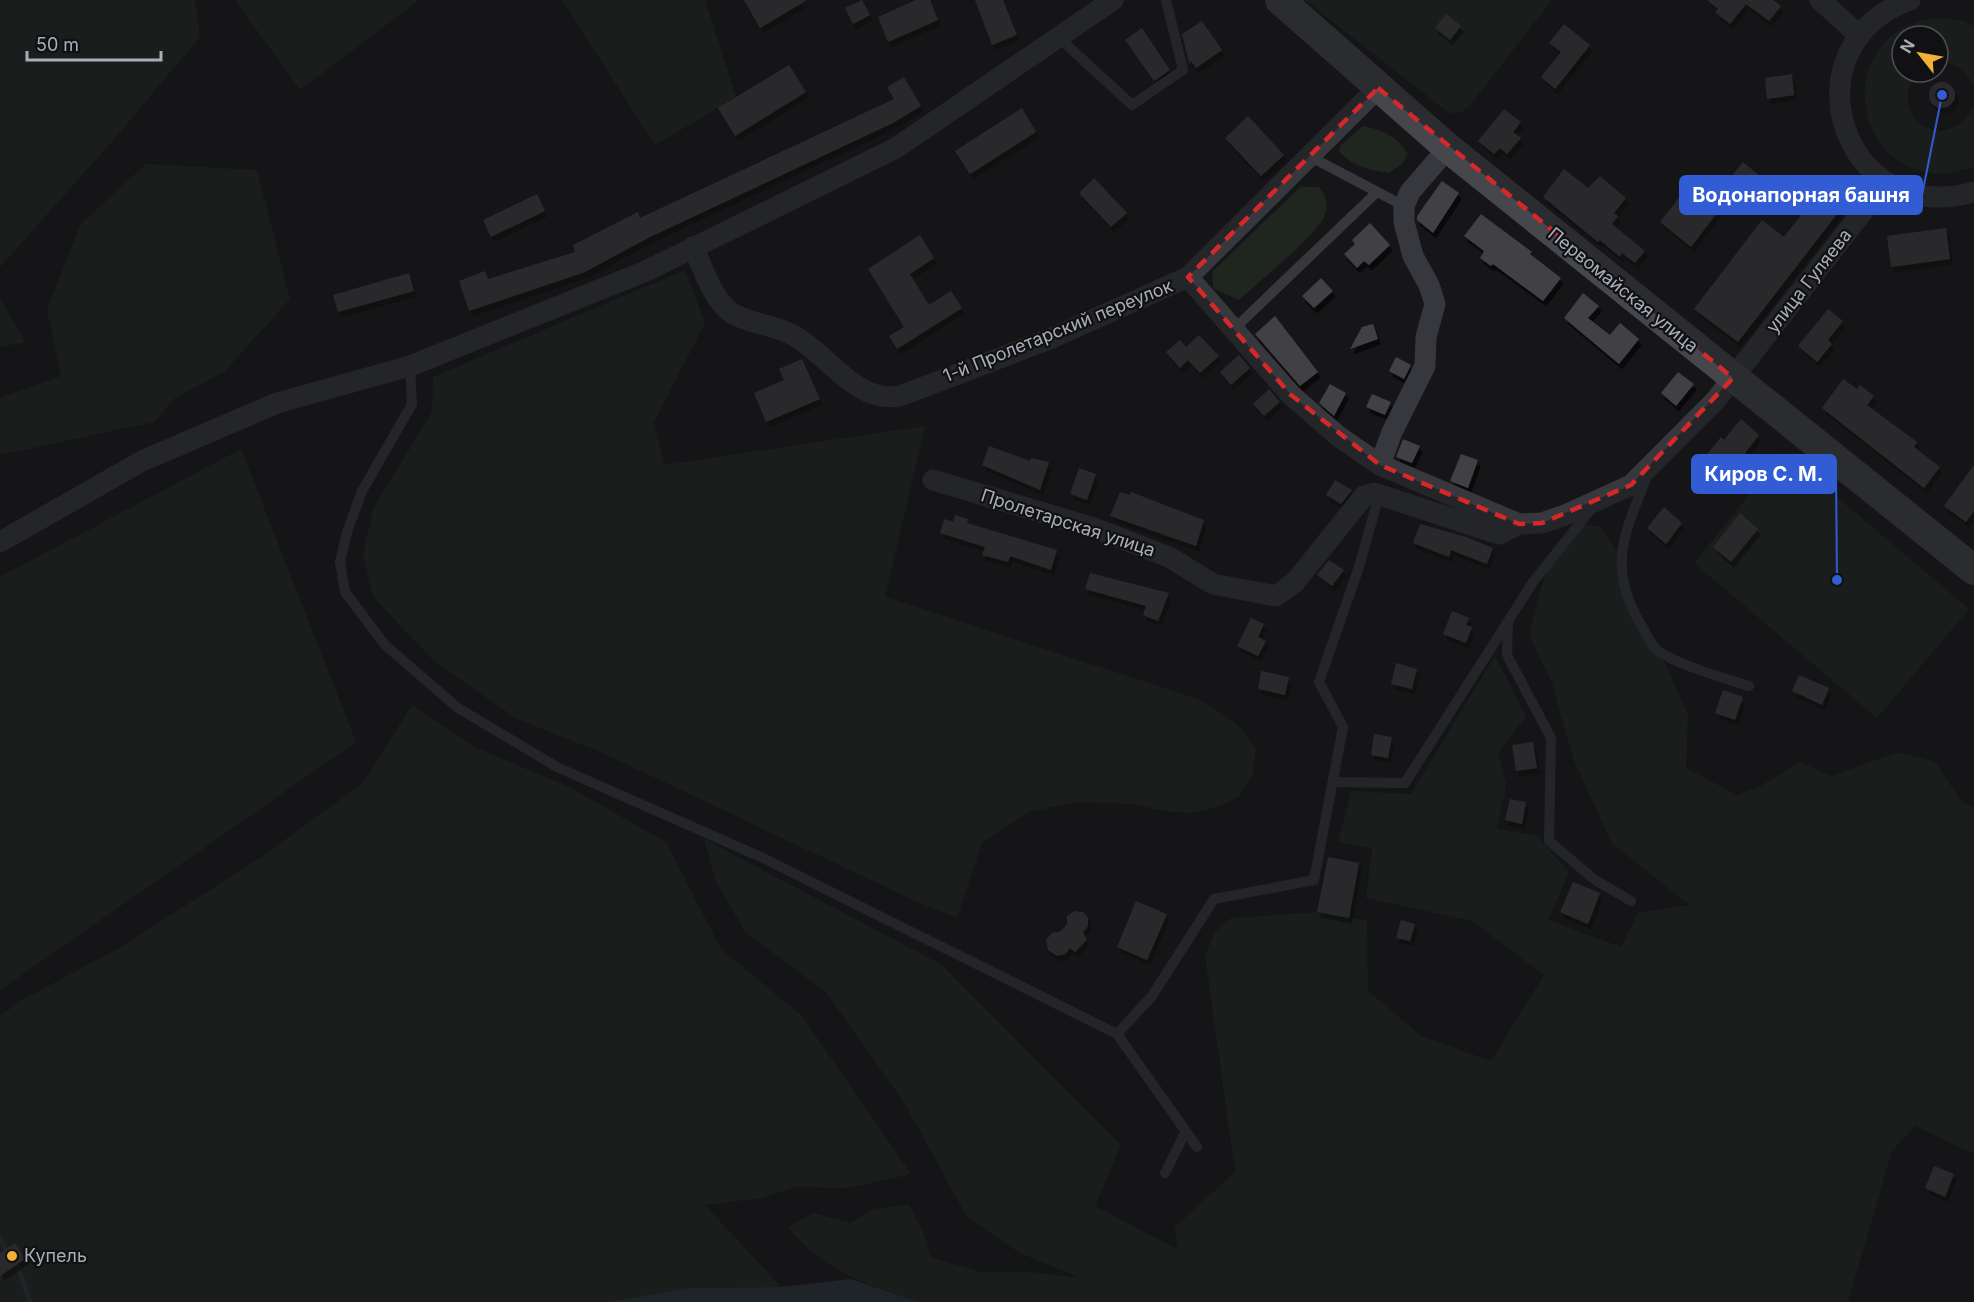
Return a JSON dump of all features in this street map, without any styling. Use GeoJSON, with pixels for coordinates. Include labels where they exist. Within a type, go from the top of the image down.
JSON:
{"type":"FeatureCollection","features":[{"type":"Feature","properties":{"kind":"main road","name":"Первомайская улица"},"geometry":{"type":"LineString","coordinates":[[1280,0],[1448,148],[1974,570]]}},
{"type":"Feature","properties":{"kind":"street"},"geometry":{"type":"LineString","coordinates":[[0,542],[142,462],[277,403],[410,366],[646,271],[896,148],[1057,36],[1113,0]]}},
{"type":"Feature","properties":{"kind":"street"},"geometry":{"type":"LineString","coordinates":[[1820,0],[1859,36]]}},
{"type":"Feature","properties":{"kind":"street"},"geometry":{"type":"LineString","coordinates":[[1910,0],[1892,6],[1869,24],[1852,46],[1841,77],[1840,111],[1850,142],[1869,169],[1885,183],[1922,197],[1953,198],[1974,192]]}},
{"type":"Feature","properties":{"kind":"street","name":"1-й Пролетарский переулок"},"geometry":{"type":"LineString","coordinates":[[693,247],[719,301],[731,312],[771,324],[795,336],[866,393],[884,398],[900,396],[1052,338],[1188,278],[1378,88]]}},
{"type":"Feature","properties":{"kind":"street"},"geometry":{"type":"LineString","coordinates":[[1380,465],[1392,432],[1425,366],[1426,337],[1435,304],[1429,285],[1413,256],[1404,222],[1404,206],[1410,192],[1448,148]]}},
{"type":"Feature","properties":{"kind":"street","name":"улица Гуляева"},"geometry":{"type":"LineString","coordinates":[[1733,378],[1885,183]]}},
{"type":"Feature","properties":{"kind":"street"},"geometry":{"type":"LineString","coordinates":[[1188,278],[1291,395],[1338,436],[1380,465],[1519,524],[1542,524],[1631,485],[1715,401],[1733,378]]}},
{"type":"Feature","properties":{"kind":"street","name":"Пролетарская улица"},"geometry":{"type":"LineString","coordinates":[[933,480],[1094,528],[1169,557],[1213,584],[1276,596],[1295,582],[1364,496],[1374,493],[1383,496]]}},
{"type":"Feature","properties":{"kind":"street"},"geometry":{"type":"LineString","coordinates":[[1383,496],[1499,534],[1510,531],[1519,524]]}},
{"type":"Feature","properties":{"kind":"lane"},"geometry":{"type":"LineString","coordinates":[[1057,36],[1132,105],[1183,70],[1166,0]]}},
{"type":"Feature","properties":{"kind":"lane"},"geometry":{"type":"LineString","coordinates":[[1309,156],[1404,206]]}},
{"type":"Feature","properties":{"kind":"lane"},"geometry":{"type":"LineString","coordinates":[[1234,329],[1377,192]]}},
{"type":"Feature","properties":{"kind":"lane"},"geometry":{"type":"LineString","coordinates":[[410,366],[412,404],[362,491],[347,532],[340,562],[345,592],[385,645],[458,708],[557,767],[763,858],[1117,1034],[1197,1147]]}},
{"type":"Feature","properties":{"kind":"lane"},"geometry":{"type":"LineString","coordinates":[[1652,463],[1631,516],[1619,561],[1630,604],[1656,649],[1686,664],[1749,686]]}},
{"type":"Feature","properties":{"kind":"lane"},"geometry":{"type":"LineString","coordinates":[[1117,1034],[1152,996],[1214,899],[1314,880],[1343,727],[1319,682],[1359,567],[1376,507],[1383,496]]}},
{"type":"Feature","properties":{"kind":"lane"},"geometry":{"type":"LineString","coordinates":[[1333,782],[1404,783],[1533,582],[1600,498]]}},
{"type":"Feature","properties":{"kind":"lane"},"geometry":{"type":"LineString","coordinates":[[1508,622],[1507,655],[1551,738],[1550,841],[1595,880],[1631,901]]}},
{"type":"Feature","properties":{"kind":"lane"},"geometry":{"type":"LineString","coordinates":[[1165,1173],[1186,1131]]}},
{"type":"Feature","properties":{"kind":"highlighted area"},"geometry":{"type":"Polygon","coordinates":[[[1378,88],[1733,378],[1631,485],[1542,523],[1519,524],[1380,465],[1291,395],[1188,277],[1378,88]]]}},
{"type":"Feature","properties":{"kind":"shaded area"},"geometry":{"type":"Polygon","coordinates":[[[0,0],[195,0],[200,37],[109,145],[0,267],[0,0]]]}},
{"type":"Feature","properties":{"kind":"shaded area"},"geometry":{"type":"Polygon","coordinates":[[[235,0],[419,0],[300,90],[235,0]]]}},
{"type":"Feature","properties":{"kind":"shaded area"},"geometry":{"type":"Polygon","coordinates":[[[562,0],[705,0],[736,97],[655,145],[562,0]]]}},
{"type":"Feature","properties":{"kind":"shaded area"},"geometry":{"type":"Polygon","coordinates":[[[1305,0],[1552,0],[1471,104],[1462,112],[1449,113],[1305,0]]]}},
{"type":"Feature","properties":{"kind":"shaded area"},"geometry":{"type":"Polygon","coordinates":[[[1934,18],[1961,20],[1974,26],[1974,85],[1963,72],[1950,63],[1950,24],[1912,24],[1934,18]]]}},
{"type":"Feature","properties":{"kind":"shaded area"},"geometry":{"type":"Polygon","coordinates":[[[1890,38],[1890,84],[1911,84],[1908,100],[1912,113],[1920,123],[1932,130],[1946,130],[1960,123],[1974,107],[1974,167],[1940,174],[1927,173],[1898,160],[1881,144],[1870,125],[1865,103],[1866,80],[1873,59],[1890,38]]]}},
{"type":"Feature","properties":{"kind":"shaded area"},"geometry":{"type":"Polygon","coordinates":[[[1363,126],[1394,138],[1408,154],[1402,164],[1389,173],[1362,167],[1344,156],[1339,151],[1340,146],[1363,126]]]}},
{"type":"Feature","properties":{"kind":"shaded area"},"geometry":{"type":"Polygon","coordinates":[[[146,164],[257,170],[290,299],[224,372],[175,398],[154,422],[0,455],[0,398],[61,376],[47,310],[80,225],[146,164]]]}},
{"type":"Feature","properties":{"kind":"shaded area"},"geometry":{"type":"Polygon","coordinates":[[[1300,187],[1319,187],[1325,196],[1325,216],[1319,225],[1292,253],[1239,300],[1213,288],[1212,272],[1300,187]]]}},
{"type":"Feature","properties":{"kind":"shaded area"},"geometry":{"type":"Polygon","coordinates":[[[685,270],[705,323],[654,422],[664,465],[925,426],[885,597],[1201,700],[1237,724],[1256,748],[1253,773],[1238,797],[1220,806],[1194,813],[1171,812],[1132,804],[1078,802],[1028,812],[982,843],[957,918],[913,900],[603,753],[517,719],[433,660],[374,598],[363,555],[373,509],[432,412],[433,377],[685,270]]]}},
{"type":"Feature","properties":{"kind":"shaded area"},"geometry":{"type":"Polygon","coordinates":[[[0,298],[25,342],[0,347],[0,298]]]}},
{"type":"Feature","properties":{"kind":"shaded area"},"geometry":{"type":"Polygon","coordinates":[[[241,449],[356,742],[0,990],[0,577],[241,449]]]}},
{"type":"Feature","properties":{"kind":"shaded area"},"geometry":{"type":"Polygon","coordinates":[[[1784,452],[1969,609],[1877,718],[1694,563],[1784,452]]]}},
{"type":"Feature","properties":{"kind":"shaded area"},"geometry":{"type":"Polygon","coordinates":[[[1587,525],[1601,527],[1617,552],[1632,614],[1664,661],[1688,715],[1686,768],[1737,795],[1759,787],[1800,762],[1831,776],[1898,752],[1935,762],[1962,802],[1974,808],[1974,1154],[1915,1126],[1892,1151],[1848,1302],[919,1302],[864,1282],[832,1266],[817,1256],[788,1228],[813,1213],[850,1223],[872,1209],[909,1205],[924,1234],[930,1257],[981,1272],[1031,1272],[1081,1278],[1020,1253],[967,1217],[905,1104],[826,992],[746,933],[716,882],[704,839],[942,965],[1121,1145],[1095,1206],[1177,1249],[1175,1227],[1235,1172],[1205,955],[1214,934],[1231,918],[1317,912],[1367,921],[1368,991],[1421,1036],[1491,1061],[1544,975],[1472,921],[1366,898],[1372,848],[1338,842],[1351,791],[1411,794],[1495,656],[1526,716],[1498,754],[1506,785],[1497,829],[1537,836],[1569,872],[1548,920],[1621,947],[1638,913],[1689,905],[1611,842],[1573,758],[1552,683],[1529,635],[1541,588],[1554,557],[1562,543],[1587,525]]]}},
{"type":"Feature","properties":{"kind":"shaded area"},"geometry":{"type":"Polygon","coordinates":[[[412,705],[476,748],[567,786],[666,842],[721,949],[802,1016],[911,1174],[850,1188],[795,1187],[761,1198],[705,1205],[781,1287],[686,1288],[609,1302],[0,1302],[0,1016],[22,1000],[119,948],[260,858],[363,783],[412,705]]]}},
{"type":"Feature","properties":{"kind":"shaded area"},"geometry":{"type":"Polygon","coordinates":[[[851,1279],[919,1302],[609,1302],[686,1288],[781,1287],[851,1279]]]}},
{"type":"Feature","properties":{"kind":"building"},"geometry":{"type":"Polygon","coordinates":[[[744,0],[807,0],[760,28],[744,0]]]}},
{"type":"Feature","properties":{"kind":"building"},"geometry":{"type":"Polygon","coordinates":[[[862,0],[870,15],[853,24],[845,8],[862,0]]]}},
{"type":"Feature","properties":{"kind":"building"},"geometry":{"type":"Polygon","coordinates":[[[916,0],[930,0],[938,20],[888,42],[878,17],[916,0]]]}},
{"type":"Feature","properties":{"kind":"building"},"geometry":{"type":"Polygon","coordinates":[[[975,0],[1003,0],[1017,35],[992,45],[975,0]]]}},
{"type":"Feature","properties":{"kind":"building"},"geometry":{"type":"Polygon","coordinates":[[[1707,0],[1773,0],[1781,6],[1769,21],[1746,4],[1730,24],[1715,12],[1718,9],[1707,0]]]}},
{"type":"Feature","properties":{"kind":"building"},"geometry":{"type":"Polygon","coordinates":[[[1446,14],[1461,26],[1450,40],[1435,28],[1446,14]]]}},
{"type":"Feature","properties":{"kind":"building"},"geometry":{"type":"Polygon","coordinates":[[[1202,21],[1222,50],[1196,68],[1191,61],[1189,63],[1182,34],[1202,21]]]}},
{"type":"Feature","properties":{"kind":"building"},"geometry":{"type":"Polygon","coordinates":[[[1564,24],[1590,45],[1555,89],[1541,77],[1561,52],[1549,43],[1564,24]]]}},
{"type":"Feature","properties":{"kind":"building"},"geometry":{"type":"Polygon","coordinates":[[[1142,28],[1170,70],[1154,81],[1125,40],[1142,28]]]}},
{"type":"Feature","properties":{"kind":"building"},"geometry":{"type":"Polygon","coordinates":[[[789,65],[806,92],[735,136],[718,108],[789,65]]]}},
{"type":"Feature","properties":{"kind":"building"},"geometry":{"type":"Polygon","coordinates":[[[1792,74],[1794,95],[1767,99],[1765,78],[1792,74]]]}},
{"type":"Feature","properties":{"kind":"building"},"geometry":{"type":"Polygon","coordinates":[[[904,77],[921,106],[893,123],[648,238],[585,272],[469,311],[459,281],[485,271],[488,279],[575,252],[573,245],[638,212],[640,218],[894,99],[887,87],[904,77]]]}},
{"type":"Feature","properties":{"kind":"building"},"geometry":{"type":"Polygon","coordinates":[[[1936,84],[1948,84],[1954,90],[1954,100],[1947,107],[1937,107],[1930,100],[1930,90],[1936,84]]]}},
{"type":"Feature","properties":{"kind":"building"},"geometry":{"type":"Polygon","coordinates":[[[1022,108],[1036,132],[970,174],[955,151],[1022,108]]]}},
{"type":"Feature","properties":{"kind":"building"},"geometry":{"type":"Polygon","coordinates":[[[1504,109],[1521,122],[1513,132],[1521,138],[1507,154],[1500,148],[1494,154],[1478,141],[1504,109]]]}},
{"type":"Feature","properties":{"kind":"building"},"geometry":{"type":"Polygon","coordinates":[[[1248,116],[1284,155],[1261,176],[1225,138],[1248,116]]]}},
{"type":"Feature","properties":{"kind":"building"},"geometry":{"type":"Polygon","coordinates":[[[1743,162],[1760,176],[1746,193],[1729,180],[1743,162]]]}},
{"type":"Feature","properties":{"kind":"building"},"geometry":{"type":"Polygon","coordinates":[[[1564,169],[1588,188],[1600,176],[1626,198],[1614,213],[1618,216],[1612,224],[1645,251],[1635,263],[1622,253],[1620,257],[1600,240],[1598,242],[1543,197],[1564,169]]]}},
{"type":"Feature","properties":{"kind":"building"},"geometry":{"type":"Polygon","coordinates":[[[1094,178],[1127,213],[1111,227],[1079,193],[1094,178]]]}},
{"type":"Feature","properties":{"kind":"building"},"geometry":{"type":"Polygon","coordinates":[[[1442,181],[1459,193],[1433,233],[1417,220],[1417,216],[1442,181]]]}},
{"type":"Feature","properties":{"kind":"building"},"geometry":{"type":"Polygon","coordinates":[[[1692,181],[1723,205],[1691,247],[1660,222],[1692,181]]]}},
{"type":"Feature","properties":{"kind":"building"},"geometry":{"type":"Polygon","coordinates":[[[1822,188],[1844,205],[1738,342],[1694,309],[1762,220],[1784,237],[1822,188]]]}},
{"type":"Feature","properties":{"kind":"building"},"geometry":{"type":"Polygon","coordinates":[[[537,194],[545,211],[491,237],[483,220],[537,194]]]}},
{"type":"Feature","properties":{"kind":"building"},"geometry":{"type":"Polygon","coordinates":[[[1481,214],[1532,252],[1530,254],[1561,278],[1543,301],[1493,264],[1491,266],[1480,258],[1484,251],[1464,236],[1481,214]]]}},
{"type":"Feature","properties":{"kind":"building"},"geometry":{"type":"Polygon","coordinates":[[[1370,223],[1390,245],[1369,265],[1364,261],[1357,268],[1344,254],[1355,244],[1352,240],[1370,223]]]}},
{"type":"Feature","properties":{"kind":"building"},"geometry":{"type":"Polygon","coordinates":[[[1946,228],[1950,259],[1891,267],[1887,236],[1946,228]]]}},
{"type":"Feature","properties":{"kind":"building"},"geometry":{"type":"Polygon","coordinates":[[[920,235],[934,258],[910,274],[929,305],[951,291],[962,308],[897,349],[889,336],[904,327],[868,269],[920,235]]]}},
{"type":"Feature","properties":{"kind":"building"},"geometry":{"type":"Polygon","coordinates":[[[409,273],[414,291],[338,312],[333,295],[409,273]]]}},
{"type":"Feature","properties":{"kind":"building"},"geometry":{"type":"Polygon","coordinates":[[[1321,278],[1333,291],[1314,308],[1302,296],[1321,278]]]}},
{"type":"Feature","properties":{"kind":"building"},"geometry":{"type":"Polygon","coordinates":[[[1583,293],[1599,306],[1588,318],[1610,335],[1620,323],[1639,339],[1619,364],[1564,318],[1583,293]]]}},
{"type":"Feature","properties":{"kind":"building"},"geometry":{"type":"Polygon","coordinates":[[[1828,309],[1843,321],[1828,340],[1832,344],[1817,362],[1798,346],[1828,309]]]}},
{"type":"Feature","properties":{"kind":"building"},"geometry":{"type":"Polygon","coordinates":[[[1275,316],[1318,372],[1300,386],[1255,334],[1275,316]]]}},
{"type":"Feature","properties":{"kind":"building"},"geometry":{"type":"Polygon","coordinates":[[[1373,324],[1378,339],[1350,349],[1362,327],[1373,324]]]}},
{"type":"Feature","properties":{"kind":"building"},"geometry":{"type":"Polygon","coordinates":[[[1199,335],[1219,356],[1200,373],[1188,360],[1180,368],[1166,352],[1180,340],[1186,347],[1199,335]]]}},
{"type":"Feature","properties":{"kind":"building"},"geometry":{"type":"Polygon","coordinates":[[[1239,355],[1250,368],[1231,385],[1220,372],[1239,355]]]}},
{"type":"Feature","properties":{"kind":"building"},"geometry":{"type":"Polygon","coordinates":[[[1396,357],[1411,365],[1404,379],[1389,371],[1396,357]]]}},
{"type":"Feature","properties":{"kind":"building"},"geometry":{"type":"Polygon","coordinates":[[[802,359],[820,399],[766,422],[754,393],[784,380],[779,369],[802,359]]]}},
{"type":"Feature","properties":{"kind":"building"},"geometry":{"type":"Polygon","coordinates":[[[1678,372],[1694,384],[1676,406],[1661,393],[1678,372]]]}},
{"type":"Feature","properties":{"kind":"building"},"geometry":{"type":"Polygon","coordinates":[[[1843,379],[1857,389],[1860,385],[1874,396],[1867,405],[1917,442],[1914,447],[1940,467],[1924,488],[1822,408],[1843,379]]]}},
{"type":"Feature","properties":{"kind":"building"},"geometry":{"type":"Polygon","coordinates":[[[1330,384],[1346,393],[1334,416],[1319,403],[1330,384]]]}},
{"type":"Feature","properties":{"kind":"building"},"geometry":{"type":"Polygon","coordinates":[[[1269,389],[1280,402],[1264,416],[1253,404],[1269,389]]]}},
{"type":"Feature","properties":{"kind":"building"},"geometry":{"type":"Polygon","coordinates":[[[1372,394],[1391,402],[1385,415],[1366,407],[1372,394]]]}},
{"type":"Feature","properties":{"kind":"building"},"geometry":{"type":"Polygon","coordinates":[[[1741,419],[1759,435],[1722,483],[1699,464],[1721,437],[1724,440],[1741,419]]]}},
{"type":"Feature","properties":{"kind":"building"},"geometry":{"type":"Polygon","coordinates":[[[1403,439],[1420,446],[1412,463],[1396,457],[1403,439]]]}},
{"type":"Feature","properties":{"kind":"building"},"geometry":{"type":"Polygon","coordinates":[[[989,446],[1030,461],[1031,458],[1049,462],[1040,490],[982,465],[989,446]]]}},
{"type":"Feature","properties":{"kind":"building"},"geometry":{"type":"Polygon","coordinates":[[[1461,454],[1478,460],[1468,488],[1450,481],[1461,454]]]}},
{"type":"Feature","properties":{"kind":"building"},"geometry":{"type":"Polygon","coordinates":[[[1974,465],[1974,511],[1966,522],[1944,506],[1974,465]]]}},
{"type":"Feature","properties":{"kind":"building"},"geometry":{"type":"Polygon","coordinates":[[[1079,468],[1096,474],[1087,500],[1070,494],[1079,468]]]}},
{"type":"Feature","properties":{"kind":"building"},"geometry":{"type":"Polygon","coordinates":[[[1335,480],[1352,490],[1341,504],[1326,495],[1335,480]]]}},
{"type":"Feature","properties":{"kind":"building"},"geometry":{"type":"Polygon","coordinates":[[[1120,492],[1130,495],[1131,492],[1204,520],[1196,546],[1110,516],[1120,492]]]}},
{"type":"Feature","properties":{"kind":"building"},"geometry":{"type":"Polygon","coordinates":[[[1664,507],[1682,523],[1666,544],[1647,528],[1664,507]]]}},
{"type":"Feature","properties":{"kind":"building"},"geometry":{"type":"Polygon","coordinates":[[[1740,513],[1758,529],[1731,562],[1713,547],[1740,513]]]}},
{"type":"Feature","properties":{"kind":"building"},"geometry":{"type":"Polygon","coordinates":[[[955,515],[968,519],[967,523],[1057,550],[1051,570],[1010,556],[1008,562],[982,555],[985,547],[940,533],[944,519],[953,522],[955,515]]]}},
{"type":"Feature","properties":{"kind":"building"},"geometry":{"type":"Polygon","coordinates":[[[1420,524],[1466,537],[1493,548],[1487,564],[1451,550],[1449,557],[1413,543],[1420,524]]]}},
{"type":"Feature","properties":{"kind":"building"},"geometry":{"type":"Polygon","coordinates":[[[1329,560],[1344,570],[1332,586],[1317,575],[1329,560]]]}},
{"type":"Feature","properties":{"kind":"building"},"geometry":{"type":"Polygon","coordinates":[[[1090,573],[1169,593],[1158,621],[1143,615],[1146,606],[1085,589],[1090,573]]]}},
{"type":"Feature","properties":{"kind":"building"},"geometry":{"type":"Polygon","coordinates":[[[1452,611],[1469,618],[1466,625],[1472,627],[1466,643],[1443,634],[1452,611]]]}},
{"type":"Feature","properties":{"kind":"building"},"geometry":{"type":"Polygon","coordinates":[[[1251,618],[1264,624],[1258,637],[1266,641],[1258,656],[1237,646],[1251,618]]]}},
{"type":"Feature","properties":{"kind":"building"},"geometry":{"type":"Polygon","coordinates":[[[1396,663],[1417,669],[1412,689],[1391,684],[1396,663]]]}},
{"type":"Feature","properties":{"kind":"building"},"geometry":{"type":"Polygon","coordinates":[[[1261,671],[1289,677],[1285,695],[1258,689],[1261,671]]]}},
{"type":"Feature","properties":{"kind":"building"},"geometry":{"type":"Polygon","coordinates":[[[1799,675],[1829,688],[1822,705],[1792,691],[1799,675]]]}},
{"type":"Feature","properties":{"kind":"building"},"geometry":{"type":"Polygon","coordinates":[[[1723,690],[1743,697],[1735,720],[1715,713],[1723,690]]]}},
{"type":"Feature","properties":{"kind":"building"},"geometry":{"type":"Polygon","coordinates":[[[1374,734],[1392,737],[1388,758],[1371,755],[1374,734]]]}},
{"type":"Feature","properties":{"kind":"building"},"geometry":{"type":"Polygon","coordinates":[[[1533,742],[1537,768],[1516,771],[1512,745],[1533,742]]]}},
{"type":"Feature","properties":{"kind":"building"},"geometry":{"type":"Polygon","coordinates":[[[1510,799],[1526,802],[1522,824],[1505,820],[1510,799]]]}},
{"type":"Feature","properties":{"kind":"building"},"geometry":{"type":"Polygon","coordinates":[[[1328,857],[1359,863],[1349,918],[1317,912],[1328,857]]]}},
{"type":"Feature","properties":{"kind":"building"},"geometry":{"type":"Polygon","coordinates":[[[1573,882],[1600,893],[1588,924],[1560,912],[1573,882]]]}},
{"type":"Feature","properties":{"kind":"building"},"geometry":{"type":"Polygon","coordinates":[[[1136,901],[1167,914],[1147,960],[1117,947],[1136,901]]]}},
{"type":"Feature","properties":{"kind":"building"},"geometry":{"type":"Polygon","coordinates":[[[1075,911],[1083,912],[1088,918],[1088,926],[1083,932],[1087,940],[1075,952],[1070,948],[1065,954],[1057,956],[1048,950],[1046,940],[1052,933],[1061,931],[1067,924],[1067,916],[1075,911]]]}},
{"type":"Feature","properties":{"kind":"building"},"geometry":{"type":"Polygon","coordinates":[[[1401,920],[1415,924],[1410,941],[1396,938],[1401,920]]]}},
{"type":"Feature","properties":{"kind":"building"},"geometry":{"type":"Polygon","coordinates":[[[1934,1166],[1954,1174],[1945,1197],[1925,1188],[1934,1166]]]}},
{"type":"Feature","properties":{"kind":"building","name":"Купель"},"geometry":{"type":"Polygon","coordinates":[[[15,1243],[25,1259],[0,1276],[0,1253],[15,1243]]]}},
{"type":"Feature","properties":{"kind":"waterway"},"geometry":{"type":"LineString","coordinates":[[0,1239],[21,1275],[30,1302]]}},
{"type":"Feature","properties":{"kind":"place","name":"Водонапорная башня"},"geometry":{"type":"Point","coordinates":[1942,95]}},
{"type":"Feature","properties":{"kind":"place","name":"Киров С. М."},"geometry":{"type":"Point","coordinates":[1837,580]}},
{"type":"Feature","properties":{"kind":"place","name":"Купель"},"geometry":{"type":"Point","coordinates":[12,1256]}}]}
